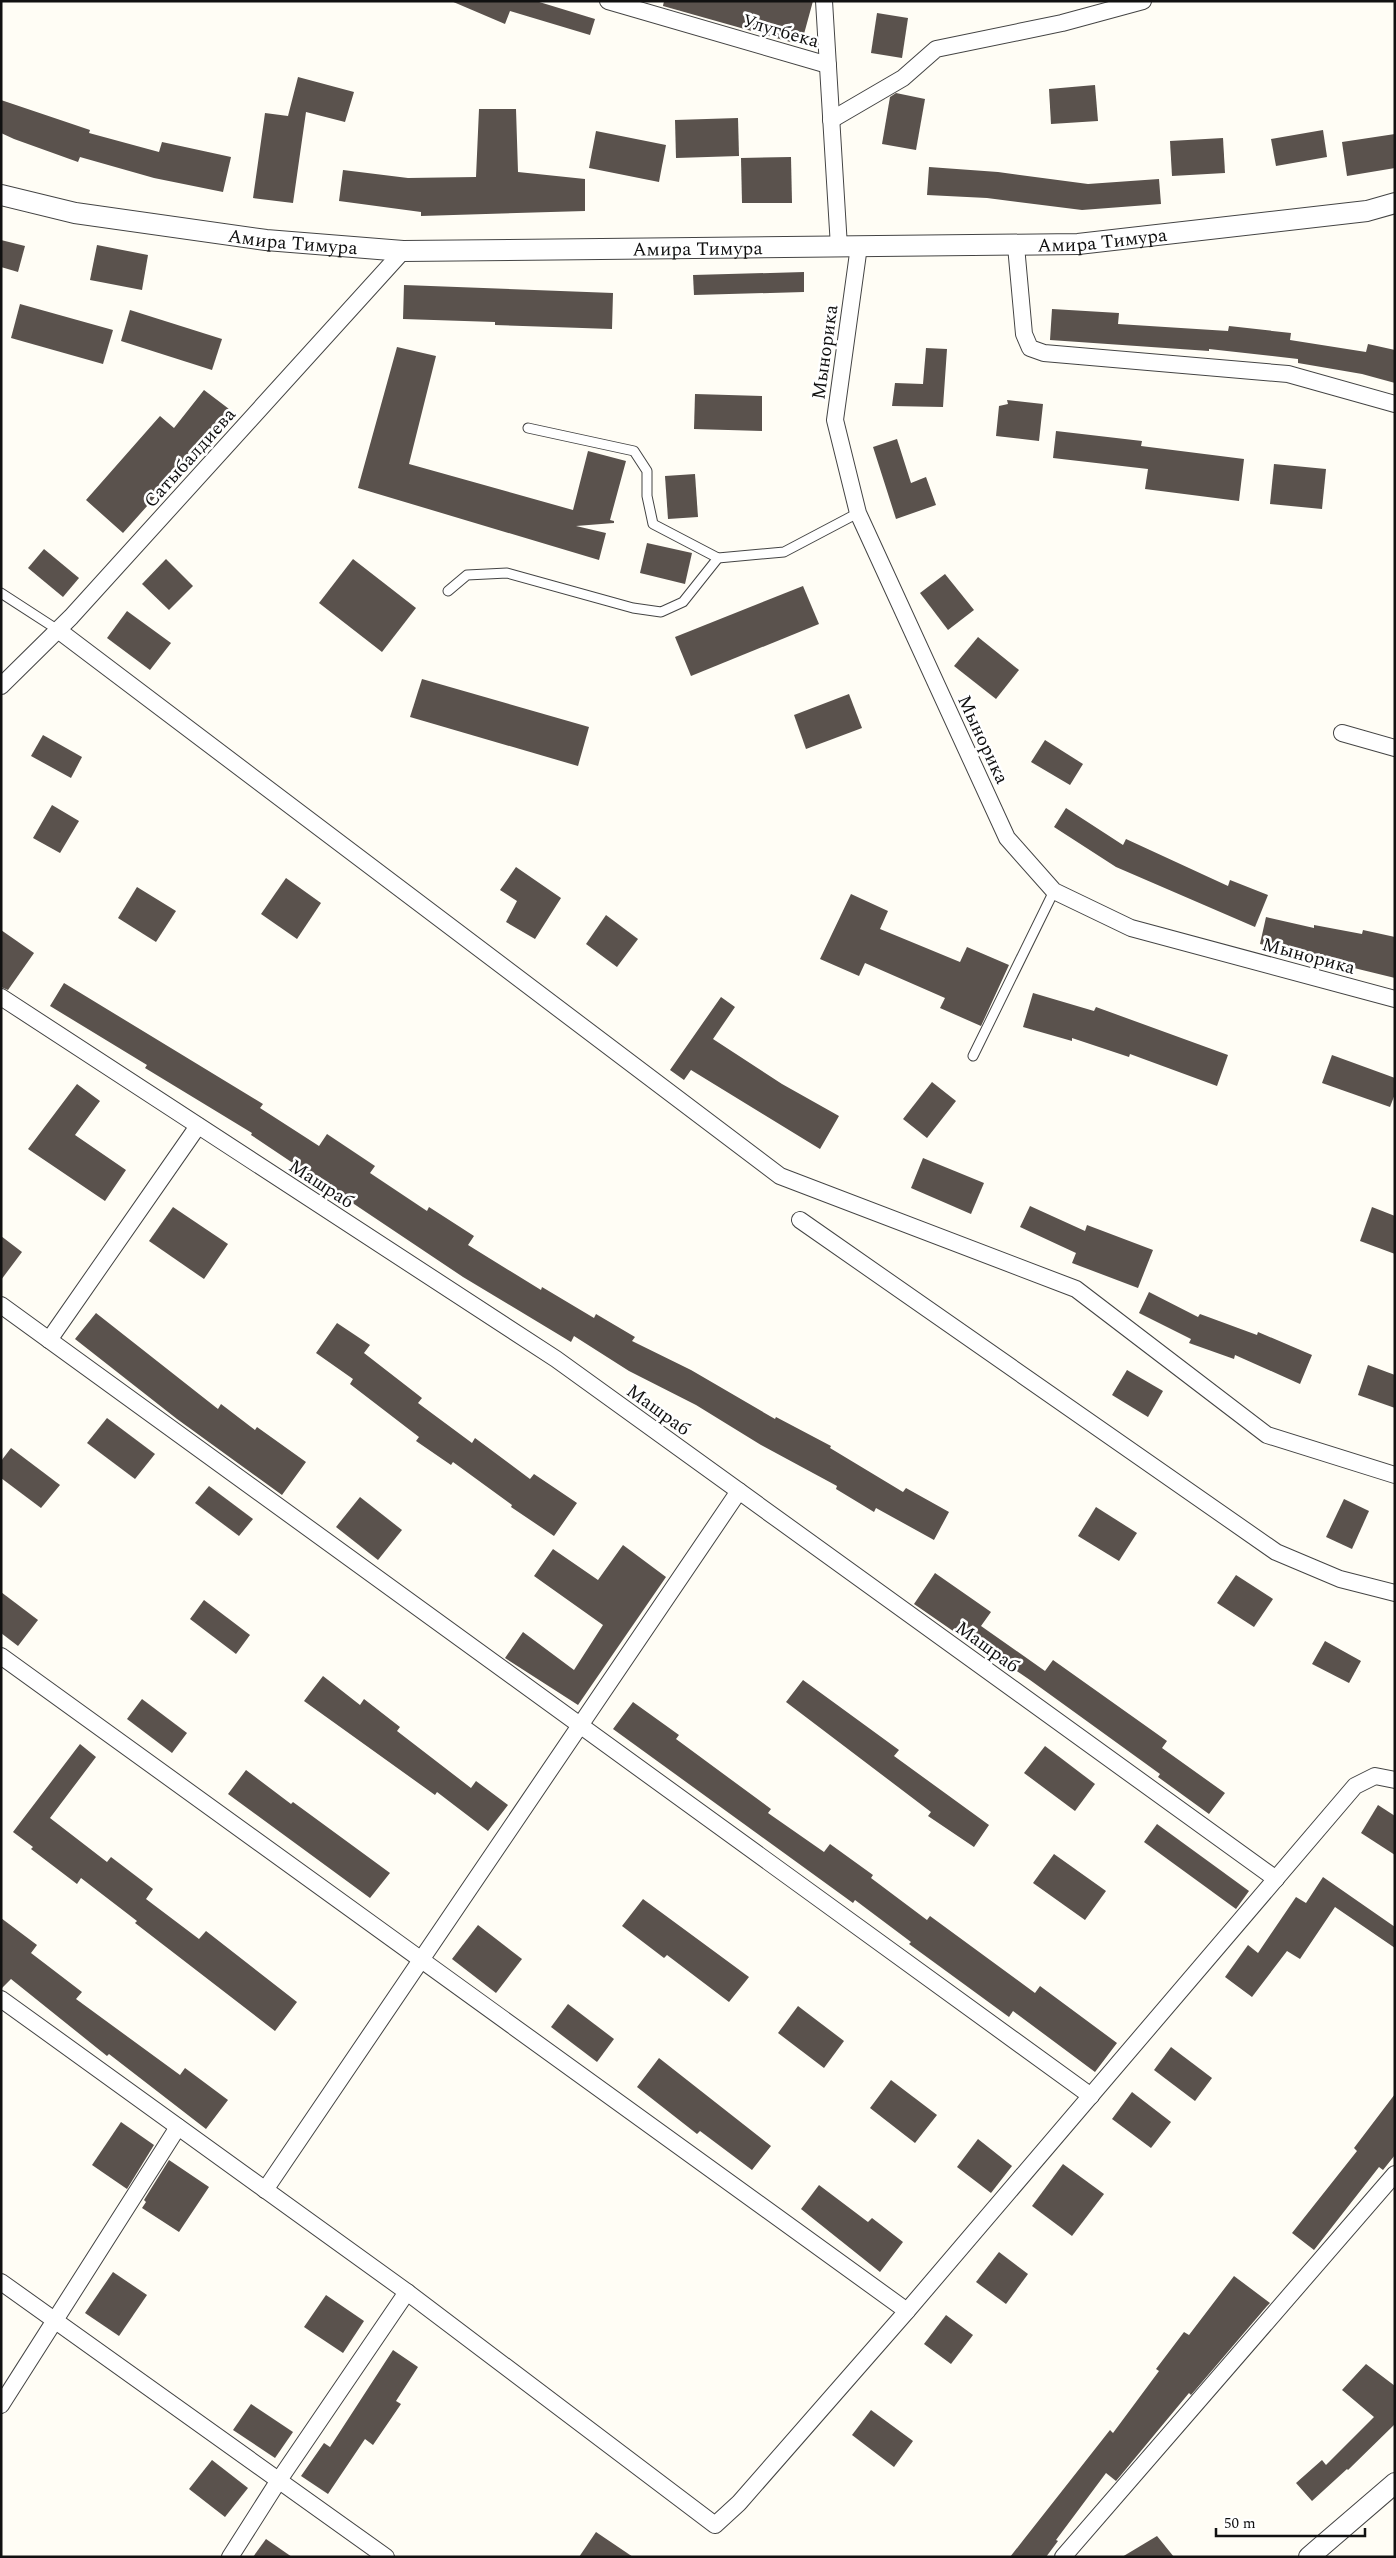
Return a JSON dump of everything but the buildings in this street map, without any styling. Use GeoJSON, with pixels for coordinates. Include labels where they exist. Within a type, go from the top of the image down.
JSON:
{"type":"FeatureCollection","features":[{"type":"Feature","properties":{"kind":"street","name":"Улугбека"},"geometry":{"type":"LineString","coordinates":[[608,1],[828,65]]}},
{"type":"Feature","properties":{"kind":"street","name":"Улугбека"},"geometry":{"type":"LineString","coordinates":[[824,1],[839,246]]}},
{"type":"Feature","properties":{"kind":"street"},"geometry":{"type":"LineString","coordinates":[[831,120],[903,78],[936,48],[1062,23],[1143,1]]}},
{"type":"Feature","properties":{"kind":"street","name":"Амира Тимура"},"geometry":{"type":"LineString","coordinates":[[1,195],[74,213],[266,240],[403,251],[1078,244],[1367,211],[1395,203]]}},
{"type":"Feature","properties":{"kind":"street","name":"Мынорика"},"geometry":{"type":"LineString","coordinates":[[859,246],[835,420],[858,513],[1007,838],[1054,891],[1131,928],[1395,1000]]}},
{"type":"Feature","properties":{"kind":"street"},"geometry":{"type":"LineString","coordinates":[[1016,246],[1024,334],[1030,348],[1044,353],[1288,374],[1395,404]]}},
{"type":"Feature","properties":{"kind":"street","name":"Сатыбалдиева"},"geometry":{"type":"LineString","coordinates":[[1,686],[58,630],[403,251]]}},
{"type":"Feature","properties":{"kind":"street"},"geometry":{"type":"LineString","coordinates":[[58,630],[780,1176],[1076,1289],[1267,1435],[1395,1475]]}},
{"type":"Feature","properties":{"kind":"street"},"geometry":{"type":"LineString","coordinates":[[1342,733],[1395,748]]}},
{"type":"Feature","properties":{"kind":"street","name":"Машраб"},"geometry":{"type":"LineString","coordinates":[[1,997],[556,1359],[1276,1879]]}},
{"type":"Feature","properties":{"kind":"street"},"geometry":{"type":"LineString","coordinates":[[49,1340],[198,1126]]}},
{"type":"Feature","properties":{"kind":"street"},"geometry":{"type":"LineString","coordinates":[[800,1220],[1276,1552],[1340,1579],[1395,1593]]}},
{"type":"Feature","properties":{"kind":"street"},"geometry":{"type":"LineString","coordinates":[[1,1304],[1091,2096]]}},
{"type":"Feature","properties":{"kind":"street"},"geometry":{"type":"LineString","coordinates":[[265,2190],[738,1491]]}},
{"type":"Feature","properties":{"kind":"street"},"geometry":{"type":"LineString","coordinates":[[1,1656],[907,2312]]}},
{"type":"Feature","properties":{"kind":"street"},"geometry":{"type":"LineString","coordinates":[[1,1999],[407,2292],[715,2525],[739,2503],[907,2312],[1355,1786],[1375,1776],[1395,1780]]}},
{"type":"Feature","properties":{"kind":"street"},"geometry":{"type":"LineString","coordinates":[[1,2405],[178,2127]]}},
{"type":"Feature","properties":{"kind":"street"},"geometry":{"type":"LineString","coordinates":[[1063,2557],[1395,2174]]}},
{"type":"Feature","properties":{"kind":"street"},"geometry":{"type":"LineString","coordinates":[[1,2282],[386,2557]]}},
{"type":"Feature","properties":{"kind":"street"},"geometry":{"type":"LineString","coordinates":[[230,2557],[279,2480],[407,2292]]}},
{"type":"Feature","properties":{"kind":"street"},"geometry":{"type":"LineString","coordinates":[[1309,2557],[1395,2483]]}},
{"type":"Feature","properties":{"kind":"lane"},"geometry":{"type":"LineString","coordinates":[[528,428],[634,451],[647,471],[647,496],[653,524],[718,558],[784,552],[858,513]]}},
{"type":"Feature","properties":{"kind":"lane"},"geometry":{"type":"LineString","coordinates":[[448,591],[467,575],[506,573],[632,608],[661,612],[683,602],[718,558]]}},
{"type":"Feature","properties":{"kind":"lane"},"geometry":{"type":"LineString","coordinates":[[1,593],[58,630]]}},
{"type":"Feature","properties":{"kind":"lane"},"geometry":{"type":"LineString","coordinates":[[973,1056],[1054,891]]}}]}
